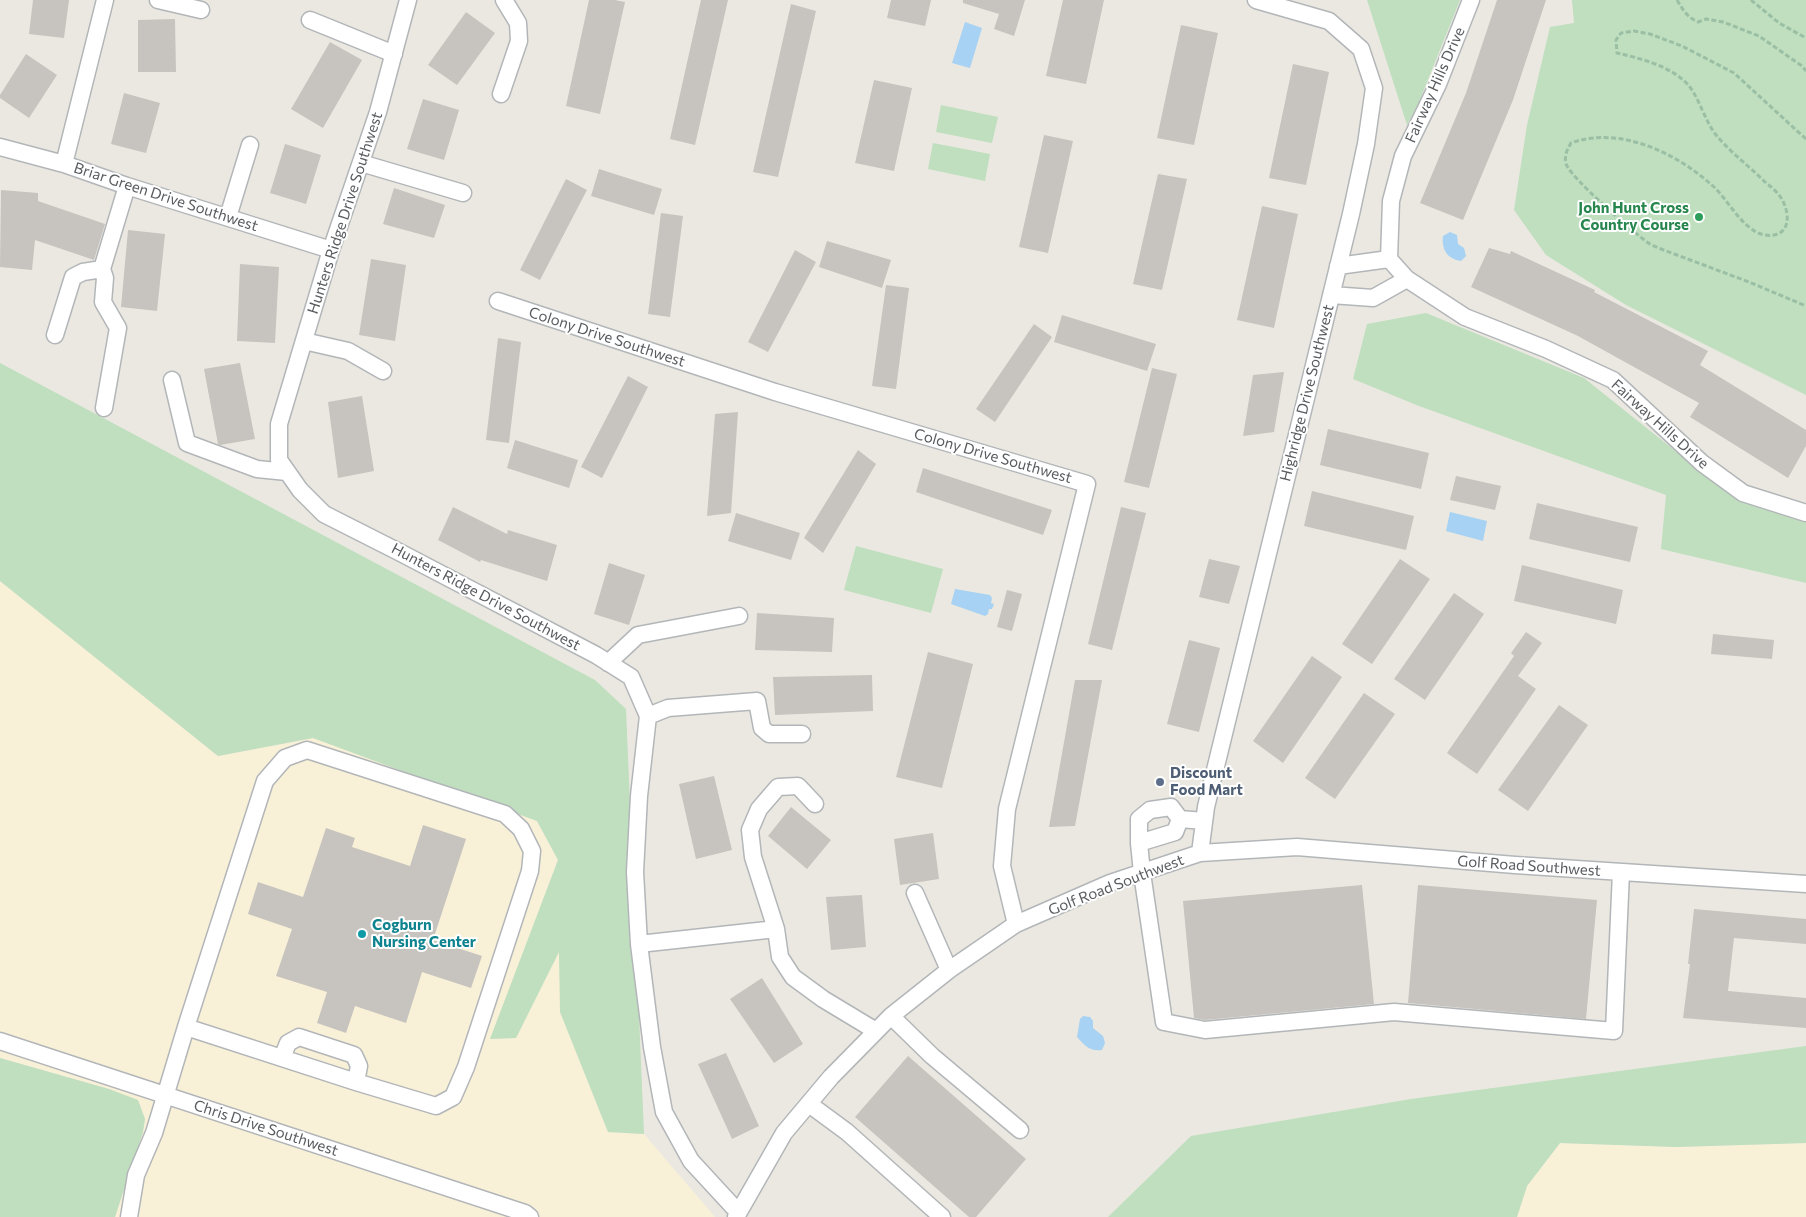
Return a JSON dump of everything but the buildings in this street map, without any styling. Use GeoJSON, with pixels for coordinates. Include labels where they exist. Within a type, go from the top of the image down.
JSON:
{"type":"FeatureCollection","features":[{"type":"Feature","properties":{"kind":"street"},"geometry":{"type":"LineString","coordinates":[[64,164],[104,0]]}},
{"type":"Feature","properties":{"kind":"street"},"geometry":{"type":"LineString","coordinates":[[158,0],[201,10]]}},
{"type":"Feature","properties":{"kind":"street","name":"Hunters Ridge Drive Southwest"},"geometry":{"type":"LineString","coordinates":[[408,0],[378,112],[331,250],[280,424],[279,460],[300,490],[324,514],[401,552],[631,677],[648,716],[639,796],[635,872],[639,944],[652,1047],[664,1112],[691,1161],[737,1215]]}},
{"type":"Feature","properties":{"kind":"street"},"geometry":{"type":"LineString","coordinates":[[501,94],[519,41],[518,23],[504,0]]}},
{"type":"Feature","properties":{"kind":"street","name":"Highridge Drive Southwest"},"geometry":{"type":"LineString","coordinates":[[1200,853],[1210,788],[1331,296],[1366,144],[1374,88],[1361,48],[1329,22],[1256,0]]}},
{"type":"Feature","properties":{"kind":"street","name":"Fairway Hills Drive"},"geometry":{"type":"LineString","coordinates":[[1471,0],[1438,84],[1403,156],[1392,201],[1388,259],[1407,279],[1465,317],[1546,349],[1613,380],[1702,463],[1743,493],[1806,513]]}},
{"type":"Feature","properties":{"kind":"street"},"geometry":{"type":"LineString","coordinates":[[310,20],[394,54]]}},
{"type":"Feature","properties":{"kind":"street"},"geometry":{"type":"LineString","coordinates":[[228,217],[250,145]]}},
{"type":"Feature","properties":{"kind":"street","name":"Briar Green Drive Southwest"},"geometry":{"type":"LineString","coordinates":[[0,147],[64,164],[127,186],[331,250]]}},
{"type":"Feature","properties":{"kind":"street"},"geometry":{"type":"LineString","coordinates":[[361,163],[463,193]]}},
{"type":"Feature","properties":{"kind":"street"},"geometry":{"type":"LineString","coordinates":[[104,408],[118,328],[103,302],[105,278],[102,269],[127,186]]}},
{"type":"Feature","properties":{"kind":"street"},"geometry":{"type":"LineString","coordinates":[[1338,266],[1388,259]]}},
{"type":"Feature","properties":{"kind":"street"},"geometry":{"type":"LineString","coordinates":[[55,334],[73,277],[83,272],[102,269]]}},
{"type":"Feature","properties":{"kind":"street"},"geometry":{"type":"LineString","coordinates":[[1331,296],[1373,298],[1407,279]]}},
{"type":"Feature","properties":{"kind":"street","name":"Colony Drive Southwest"},"geometry":{"type":"LineString","coordinates":[[498,301],[775,392],[1088,484],[1007,809],[1002,866],[1016,924]]}},
{"type":"Feature","properties":{"kind":"street"},"geometry":{"type":"LineString","coordinates":[[304,341],[348,351],[383,371]]}},
{"type":"Feature","properties":{"kind":"street"},"geometry":{"type":"LineString","coordinates":[[172,380],[186,443],[257,469],[287,472]]}},
{"type":"Feature","properties":{"kind":"street"},"geometry":{"type":"LineString","coordinates":[[608,663],[638,635],[739,616]]}},
{"type":"Feature","properties":{"kind":"street"},"geometry":{"type":"LineString","coordinates":[[648,716],[668,708],[757,702],[762,728],[769,734],[802,734]]}},
{"type":"Feature","properties":{"kind":"street"},"geometry":{"type":"LineString","coordinates":[[129,1217],[136,1175],[154,1133],[186,1027],[266,781],[285,758],[307,750],[504,814],[522,829],[532,851],[530,872],[466,1067],[453,1097],[436,1106],[186,1027]]}},
{"type":"Feature","properties":{"kind":"street"},"geometry":{"type":"LineString","coordinates":[[816,804],[798,786],[778,787],[759,809],[750,830],[753,857],[776,929],[780,957],[793,977],[876,1031]]}},
{"type":"Feature","properties":{"kind":"street"},"geometry":{"type":"LineString","coordinates":[[1204,821],[1180,819],[1170,807],[1150,810],[1139,819],[1142,872],[1164,1022],[1205,1030],[1394,1012],[1614,1031],[1621,872]]}},
{"type":"Feature","properties":{"kind":"street"},"geometry":{"type":"LineString","coordinates":[[1140,843],[1175,832],[1180,819]]}},
{"type":"Feature","properties":{"kind":"street","name":"Golf Road Southwest"},"geometry":{"type":"LineString","coordinates":[[737,1215],[784,1133],[831,1077],[891,1016],[949,970],[1016,924],[1110,883],[1200,853],[1297,847],[1806,884]]}},
{"type":"Feature","properties":{"kind":"street"},"geometry":{"type":"LineString","coordinates":[[915,893],[949,970]]}},
{"type":"Feature","properties":{"kind":"street"},"geometry":{"type":"LineString","coordinates":[[639,944],[776,929]]}},
{"type":"Feature","properties":{"kind":"street"},"geometry":{"type":"LineString","coordinates":[[891,1016],[932,1056],[1020,1130]]}},
{"type":"Feature","properties":{"kind":"street"},"geometry":{"type":"LineString","coordinates":[[282,1058],[288,1043],[299,1037],[354,1055],[359,1066],[356,1082]]}},
{"type":"Feature","properties":{"kind":"street","name":"Chris Drive Southwest"},"geometry":{"type":"LineString","coordinates":[[0,1041],[525,1213],[530,1217]]}},
{"type":"Feature","properties":{"kind":"street"},"geometry":{"type":"LineString","coordinates":[[809,1104],[847,1132],[942,1216]]}},
{"type":"Feature","properties":{"kind":"path"},"geometry":{"type":"LineString","coordinates":[[1678,0],[1683,11],[1691,19],[1698,22],[1706,19],[1723,22],[1759,36],[1802,66],[1806,71]]}},
{"type":"Feature","properties":{"kind":"path"},"geometry":{"type":"LineString","coordinates":[[1751,0],[1779,23],[1806,38]]}},
{"type":"Feature","properties":{"kind":"path"},"geometry":{"type":"LineString","coordinates":[[1806,139],[1734,72],[1682,46],[1650,34],[1634,31],[1621,33],[1616,40],[1617,52],[1646,61],[1685,81],[1716,135],[1779,195],[1788,214],[1786,226],[1783,231],[1776,235],[1763,235],[1753,231],[1736,215],[1729,203],[1698,174],[1658,150],[1636,142],[1606,137],[1584,138],[1571,142],[1566,154],[1566,163],[1569,172],[1594,197],[1648,242],[1661,249],[1806,306]]}},
{"type":"Feature","properties":{"kind":"shaded area"},"geometry":{"type":"Polygon","coordinates":[[[0,581],[218,756],[313,738],[537,821],[558,860],[491,1039],[516,1038],[559,951],[561,1012],[608,1132],[644,1134],[715,1217],[115,1217],[143,1132],[145,1119],[138,1101],[109,1089],[0,1058],[0,581]]]}},
{"type":"Feature","properties":{"kind":"shaded area"},"geometry":{"type":"Polygon","coordinates":[[[1560,1143],[1676,1147],[1806,1143],[1806,1217],[1517,1217],[1527,1186],[1560,1143]]]}},
{"type":"Feature","properties":{"kind":"green space"},"geometry":{"type":"Polygon","coordinates":[[[1367,0],[1460,0],[1419,102],[1407,125],[1367,0]]]}},
{"type":"Feature","properties":{"kind":"green space","name":"John Hunt Cross Country Course"},"geometry":{"type":"Polygon","coordinates":[[[1572,0],[1806,0],[1806,395],[1626,305],[1546,255],[1514,210],[1527,125],[1550,27],[1574,23],[1572,0]]]}},
{"type":"Feature","properties":{"kind":"green space"},"geometry":{"type":"Polygon","coordinates":[[[941,105],[998,117],[992,143],[936,132],[941,105]]]}},
{"type":"Feature","properties":{"kind":"green space"},"geometry":{"type":"Polygon","coordinates":[[[933,143],[990,154],[985,181],[928,169],[933,143]]]}},
{"type":"Feature","properties":{"kind":"green space"},"geometry":{"type":"Polygon","coordinates":[[[1426,313],[1584,378],[1693,465],[1752,498],[1806,521],[1806,583],[1661,549],[1666,495],[1419,406],[1353,379],[1367,324],[1426,313]]]}},
{"type":"Feature","properties":{"kind":"green space"},"geometry":{"type":"Polygon","coordinates":[[[0,363],[595,680],[626,709],[644,1134],[608,1132],[560,1012],[559,952],[516,1038],[490,1039],[558,860],[537,821],[313,738],[218,756],[0,581],[0,363]]]}},
{"type":"Feature","properties":{"kind":"green space"},"geometry":{"type":"Polygon","coordinates":[[[856,546],[943,569],[931,613],[844,590],[856,546]]]}},
{"type":"Feature","properties":{"kind":"green space"},"geometry":{"type":"Polygon","coordinates":[[[1806,1046],[1806,1143],[1676,1147],[1560,1143],[1527,1186],[1517,1217],[1108,1217],[1191,1136],[1411,1099],[1806,1046]]]}},
{"type":"Feature","properties":{"kind":"green space"},"geometry":{"type":"Polygon","coordinates":[[[0,1058],[109,1089],[138,1100],[145,1119],[143,1132],[115,1217],[0,1217],[0,1058]]]}},
{"type":"Feature","properties":{"kind":"water"},"geometry":{"type":"Polygon","coordinates":[[[965,22],[982,28],[970,68],[952,63],[965,22]]]}},
{"type":"Feature","properties":{"kind":"water"},"geometry":{"type":"Polygon","coordinates":[[[1450,232],[1457,235],[1458,244],[1464,248],[1466,256],[1461,261],[1449,256],[1444,249],[1443,236],[1450,232]]]}},
{"type":"Feature","properties":{"kind":"water"},"geometry":{"type":"Polygon","coordinates":[[[1450,512],[1487,521],[1483,541],[1446,531],[1450,512]]]}},
{"type":"Feature","properties":{"kind":"water"},"geometry":{"type":"Polygon","coordinates":[[[955,589],[990,595],[992,598],[991,603],[994,604],[992,609],[989,609],[988,614],[985,616],[951,604],[955,589]]]}},
{"type":"Feature","properties":{"kind":"water"},"geometry":{"type":"Polygon","coordinates":[[[1083,1016],[1090,1017],[1093,1021],[1093,1028],[1103,1036],[1105,1043],[1102,1050],[1091,1049],[1077,1037],[1080,1019],[1083,1016]]]}},
{"type":"Feature","properties":{"kind":"place","name":"John Hunt Cross Country Course"},"geometry":{"type":"Point","coordinates":[1699,217]}},
{"type":"Feature","properties":{"kind":"place","name":"Discount Food Mart"},"geometry":{"type":"Point","coordinates":[1160,782]}},
{"type":"Feature","properties":{"kind":"place","name":"Cogburn Nursing Center"},"geometry":{"type":"Point","coordinates":[362,934]}}]}
